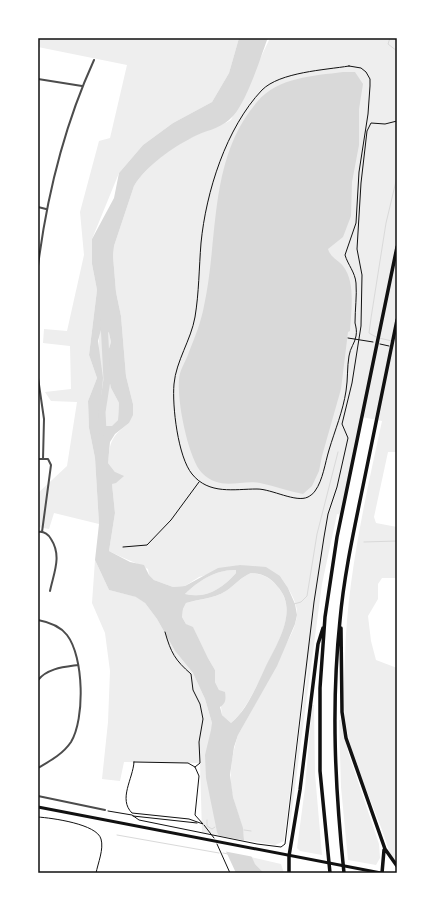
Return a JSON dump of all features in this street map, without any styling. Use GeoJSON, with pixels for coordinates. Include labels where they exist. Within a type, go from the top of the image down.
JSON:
{"type":"FeatureCollection","features":[{"type":"Feature","properties":{"kind":"highway"},"geometry":{"type":"LineString","coordinates":[[330,873],[323,815],[319,740],[320,688],[325,617],[337,537],[397,247]]}},
{"type":"Feature","properties":{"kind":"highway"},"geometry":{"type":"LineString","coordinates":[[344,873],[335,778],[334,740],[335,689],[340,618],[352,539],[397,320]]}},
{"type":"Feature","properties":{"kind":"highway"},"geometry":{"type":"LineString","coordinates":[[289,873],[289,856],[300,790],[318,644],[325,617]]}},
{"type":"Feature","properties":{"kind":"highway"},"geometry":{"type":"LineString","coordinates":[[340,618],[342,646],[342,712],[346,738],[384,849],[397,866]]}},
{"type":"Feature","properties":{"kind":"highway"},"geometry":{"type":"LineString","coordinates":[[381,873],[384,849]]}},
{"type":"Feature","properties":{"kind":"main road"},"geometry":{"type":"LineString","coordinates":[[38,808],[381,873]]}},
{"type":"Feature","properties":{"kind":"street"},"geometry":{"type":"LineString","coordinates":[[38,266],[46,208],[60,151],[82,86],[94,60]]}},
{"type":"Feature","properties":{"kind":"street"},"geometry":{"type":"LineString","coordinates":[[38,79],[82,86]]}},
{"type":"Feature","properties":{"kind":"street"},"geometry":{"type":"LineString","coordinates":[[38,207],[46,208]]}},
{"type":"Feature","properties":{"kind":"street"},"geometry":{"type":"LineString","coordinates":[[38,378],[44,419],[44,459]]}},
{"type":"Feature","properties":{"kind":"street"},"geometry":{"type":"LineString","coordinates":[[38,459],[48,459],[51,465],[42,532]]}},
{"type":"Feature","properties":{"kind":"street"},"geometry":{"type":"LineString","coordinates":[[38,532],[42,532],[50,536],[57,549],[57,561],[50,591]]}},
{"type":"Feature","properties":{"kind":"street"},"geometry":{"type":"LineString","coordinates":[[38,620],[56,626],[67,635],[73,646],[78,665],[80,706],[76,732],[66,748],[38,768]]}},
{"type":"Feature","properties":{"kind":"street"},"geometry":{"type":"LineString","coordinates":[[38,680],[46,672],[78,665]]}},
{"type":"Feature","properties":{"kind":"street"},"geometry":{"type":"LineString","coordinates":[[38,796],[106,810]]}},
{"type":"Feature","properties":{"kind":"path"},"geometry":{"type":"LineString","coordinates":[[349,66],[361,68],[370,78],[368,114],[360,172],[356,223],[346,254],[356,283],[355,339],[349,355],[347,387],[343,407],[321,477],[314,493],[305,498],[295,498],[259,489],[236,490],[215,488],[200,481],[192,474],[186,464],[178,429],[174,384],[178,366],[193,325],[201,263],[201,243],[211,188],[221,158],[236,127],[263,88],[283,78],[306,72],[349,66]]}},
{"type":"Feature","properties":{"kind":"path"},"geometry":{"type":"LineString","coordinates":[[132,815],[139,820],[257,844],[281,846],[286,842],[315,595],[328,514],[337,487],[348,437],[343,430],[342,424],[352,384],[362,316],[362,281],[356,249],[367,132],[370,123],[385,124],[397,121]]}},
{"type":"Feature","properties":{"kind":"path"},"geometry":{"type":"LineString","coordinates":[[348,338],[364,341]]}},
{"type":"Feature","properties":{"kind":"path"},"geometry":{"type":"LineString","coordinates":[[123,547],[147,545],[171,520],[200,481]]}},
{"type":"Feature","properties":{"kind":"path"},"geometry":{"type":"LineString","coordinates":[[165,632],[171,652],[178,662],[192,674],[193,690],[200,704],[203,719],[199,742],[200,763],[195,766]]}},
{"type":"Feature","properties":{"kind":"path"},"geometry":{"type":"LineString","coordinates":[[199,824],[177,818],[135,814],[129,810],[126,802],[134,762],[188,763],[195,766],[199,776],[195,815],[207,827],[214,837],[230,873]]}},
{"type":"Feature","properties":{"kind":"path"},"geometry":{"type":"LineString","coordinates":[[106,810],[132,815],[203,824]]}},
{"type":"Feature","properties":{"kind":"path"},"geometry":{"type":"LineString","coordinates":[[38,817],[87,826],[96,831],[101,839],[102,845],[96,873]]}},
{"type":"Feature","properties":{"kind":"shaded area"},"geometry":{"type":"Polygon","coordinates":[[[38,38],[239,38],[229,73],[212,102],[173,123],[143,145],[119,173],[92,239],[92,264],[97,290],[89,355],[97,378],[88,401],[89,428],[95,458],[99,524],[54,513],[49,529],[38,527],[38,493],[67,466],[77,402],[51,401],[45,392],[71,389],[70,346],[43,343],[44,329],[67,331],[84,255],[80,212],[99,141],[110,138],[127,65],[38,47],[38,38]]]}},
{"type":"Feature","properties":{"kind":"shaded area"},"geometry":{"type":"Polygon","coordinates":[[[239,38],[270,38],[267,40],[246,94],[235,114],[221,126],[193,137],[177,146],[160,158],[139,178],[134,186],[114,246],[113,256],[116,292],[121,316],[126,376],[133,404],[133,415],[129,423],[115,434],[110,442],[108,463],[115,472],[124,476],[116,483],[112,484],[115,513],[109,551],[130,562],[144,565],[149,575],[154,580],[173,587],[185,586],[218,568],[240,565],[266,567],[280,576],[288,588],[295,604],[297,615],[295,624],[277,666],[238,735],[234,747],[230,775],[233,797],[243,828],[244,840],[255,864],[264,873],[236,873],[217,832],[206,778],[205,755],[212,723],[205,699],[193,673],[175,651],[157,619],[145,603],[136,597],[109,590],[95,560],[99,524],[95,458],[89,428],[88,401],[97,378],[89,355],[97,290],[92,264],[92,239],[114,198],[119,173],[143,145],[173,123],[212,102],[229,73],[239,38]],[[102,326],[98,341],[103,378],[99,421],[105,426],[112,426],[118,420],[119,403],[111,388],[108,374],[107,355],[111,342],[109,333],[102,326]],[[229,570],[202,580],[185,594],[207,594],[219,588],[236,573],[236,570],[229,570]],[[251,573],[221,594],[186,603],[183,609],[182,617],[186,624],[193,627],[215,670],[215,682],[219,690],[225,692],[225,701],[220,707],[222,715],[231,723],[242,712],[255,690],[280,638],[286,616],[284,595],[277,586],[269,578],[263,575],[251,573]]]}},
{"type":"Feature","properties":{"kind":"shaded area"},"geometry":{"type":"Polygon","coordinates":[[[270,38],[397,38],[397,452],[388,452],[374,517],[376,523],[397,527],[397,580],[395,578],[382,578],[378,584],[378,599],[368,616],[371,641],[376,660],[397,668],[397,863],[389,851],[355,761],[345,721],[344,703],[346,628],[349,598],[363,510],[382,421],[362,417],[342,515],[337,514],[322,584],[287,847],[292,789],[310,653],[299,719],[284,841],[275,845],[244,840],[241,823],[233,797],[231,774],[232,758],[238,735],[274,669],[291,635],[295,623],[297,610],[289,589],[280,576],[240,565],[199,577],[185,586],[173,587],[154,580],[149,575],[148,569],[109,551],[115,513],[112,484],[115,472],[108,463],[110,449],[112,440],[118,432],[129,423],[133,404],[126,376],[121,316],[116,292],[113,256],[114,246],[134,186],[139,178],[161,157],[177,146],[194,136],[231,120],[270,38]]]}},
{"type":"Feature","properties":{"kind":"shaded area"},"geometry":{"type":"Polygon","coordinates":[[[343,72],[355,72],[363,84],[359,109],[359,145],[352,182],[351,216],[343,237],[328,249],[343,266],[350,280],[352,297],[351,315],[341,389],[319,471],[312,486],[303,494],[253,482],[231,484],[216,482],[209,479],[202,473],[192,455],[184,429],[180,401],[179,377],[196,335],[203,312],[209,280],[218,200],[230,148],[241,124],[257,102],[275,87],[297,79],[343,72]]]}},
{"type":"Feature","properties":{"kind":"shaded area"},"geometry":{"type":"Polygon","coordinates":[[[101,326],[109,333],[111,342],[107,355],[111,388],[119,403],[118,420],[113,426],[105,427],[99,421],[98,348],[101,326]]]}},
{"type":"Feature","properties":{"kind":"shaded area"},"geometry":{"type":"Polygon","coordinates":[[[95,560],[109,590],[137,597],[145,603],[157,619],[175,651],[193,673],[205,699],[212,723],[218,835],[202,832],[200,763],[124,762],[120,781],[102,779],[108,722],[110,671],[105,633],[92,603],[95,560]]]}},
{"type":"Feature","properties":{"kind":"shaded area"},"geometry":{"type":"Polygon","coordinates":[[[229,570],[236,570],[236,573],[225,584],[207,594],[185,594],[208,577],[229,570]]]}},
{"type":"Feature","properties":{"kind":"shaded area"},"geometry":{"type":"Polygon","coordinates":[[[251,573],[266,577],[277,586],[284,596],[286,617],[280,639],[254,691],[241,712],[231,723],[222,715],[219,690],[215,682],[215,670],[193,628],[186,624],[182,617],[183,609],[186,603],[221,594],[251,573]]]}},
{"type":"Feature","properties":{"kind":"shaded area"},"geometry":{"type":"Polygon","coordinates":[[[312,705],[314,705],[315,774],[322,855],[300,851],[297,848],[305,788],[312,705]]]}},
{"type":"Feature","properties":{"kind":"shaded area"},"geometry":{"type":"Polygon","coordinates":[[[339,720],[341,720],[348,752],[379,844],[380,858],[376,865],[348,860],[341,787],[339,720]]]}},
{"type":"Feature","properties":{"kind":"shaded area"},"geometry":{"type":"Polygon","coordinates":[[[251,857],[281,864],[284,873],[264,873],[255,864],[251,857]]]}},
{"type":"Feature","properties":{"kind":"pier"},"geometry":{"type":"Polygon","coordinates":[[[216,835],[247,841],[254,857],[223,851],[216,835]]]}},
{"type":"Feature","properties":{"kind":"waterway"},"geometry":{"type":"LineString","coordinates":[[390,38],[388,44],[397,51]]}},
{"type":"Feature","properties":{"kind":"waterway"},"geometry":{"type":"LineString","coordinates":[[376,337],[369,333],[386,223],[397,177]]}},
{"type":"Feature","properties":{"kind":"waterway"},"geometry":{"type":"LineString","coordinates":[[103,432],[102,412],[107,380],[104,321]]}},
{"type":"Feature","properties":{"kind":"waterway"},"geometry":{"type":"LineString","coordinates":[[379,338],[392,341]]}},
{"type":"Feature","properties":{"kind":"waterway"},"geometry":{"type":"LineString","coordinates":[[294,604],[301,602],[307,596],[317,534],[338,452]]}},
{"type":"Feature","properties":{"kind":"waterway"},"geometry":{"type":"LineString","coordinates":[[364,542],[397,541]]}},
{"type":"Feature","properties":{"kind":"waterway"},"geometry":{"type":"LineString","coordinates":[[207,820],[207,826],[212,829],[215,827]]}},
{"type":"Feature","properties":{"kind":"waterway"},"geometry":{"type":"LineString","coordinates":[[244,830],[251,831]]}},
{"type":"Feature","properties":{"kind":"waterway"},"geometry":{"type":"LineString","coordinates":[[117,835],[219,853]]}},
{"type":"Feature","properties":{"kind":"waterway"},"geometry":{"type":"LineString","coordinates":[[223,853],[228,854]]}}]}
